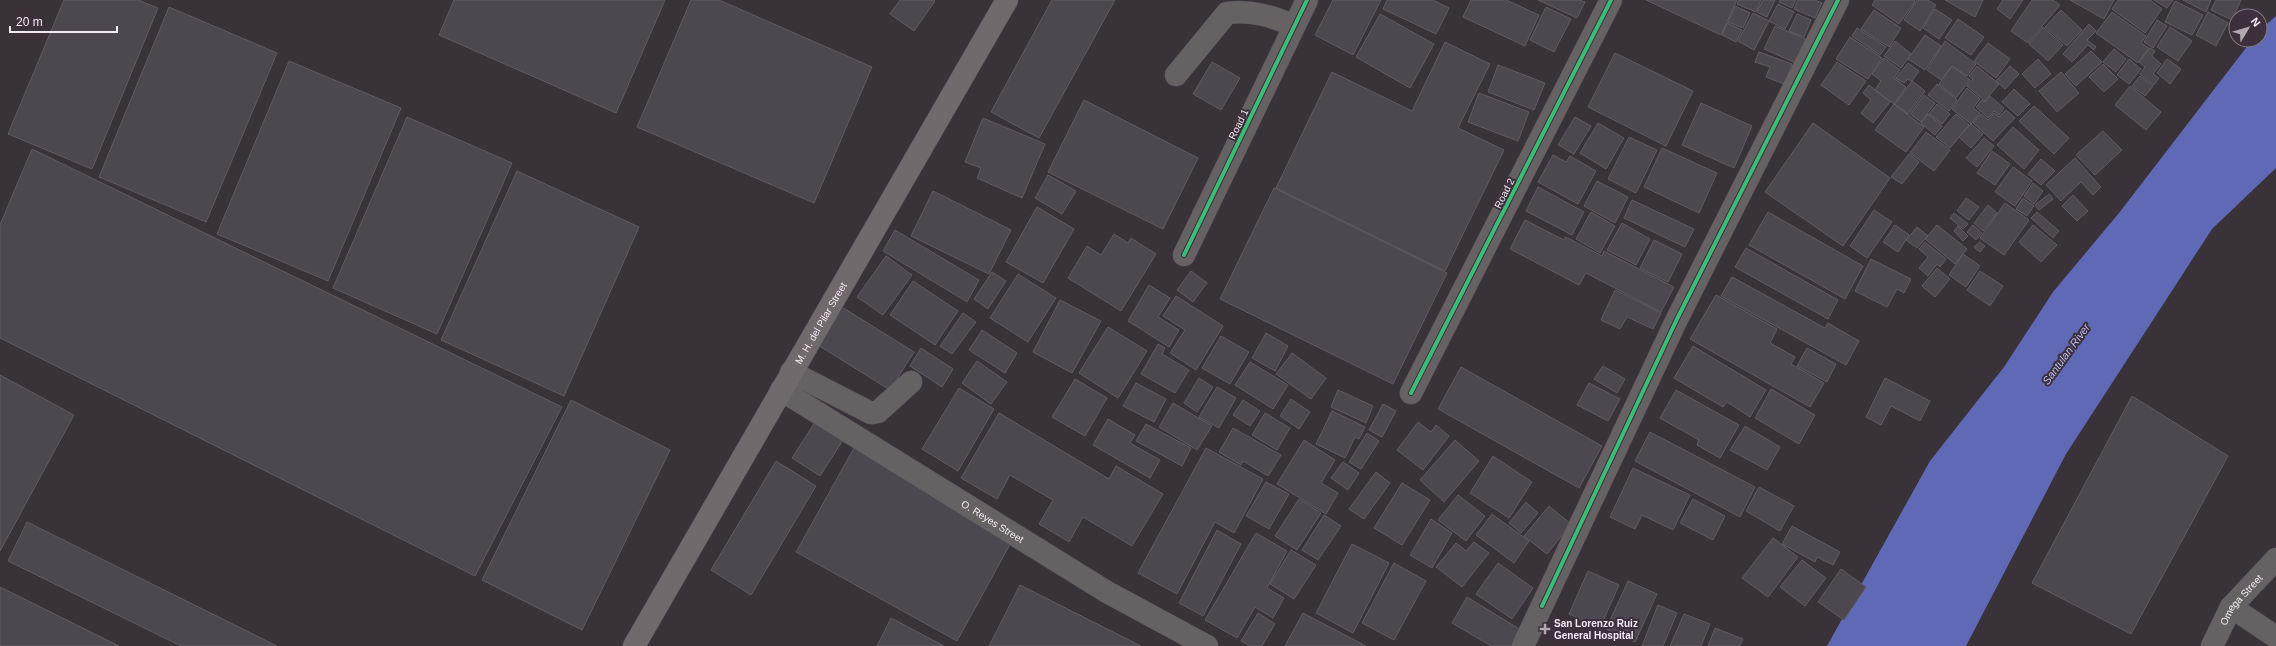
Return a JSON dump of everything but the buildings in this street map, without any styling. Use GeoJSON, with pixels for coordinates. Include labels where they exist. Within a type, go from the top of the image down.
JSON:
{"type":"FeatureCollection","features":[{"type":"Feature","properties":{"kind":"main road","name":"M. H. del Pilar Street"},"geometry":{"type":"LineString","coordinates":[[634,646],[1007,0]]}},
{"type":"Feature","properties":{"kind":"street","name":"Road 1"},"geometry":{"type":"LineString","coordinates":[[1184,255],[1307,0]]}},
{"type":"Feature","properties":{"kind":"street","name":"Road 2"},"geometry":{"type":"LineString","coordinates":[[1411,393],[1611,0]]}},
{"type":"Feature","properties":{"kind":"street"},"geometry":{"type":"LineString","coordinates":[[1523,646],[1677,319],[1838,0]]}},
{"type":"Feature","properties":{"kind":"street"},"geometry":{"type":"LineString","coordinates":[[1176,75],[1227,13],[1244,11],[1273,16],[1294,26]]}},
{"type":"Feature","properties":{"kind":"street"},"geometry":{"type":"LineString","coordinates":[[786,381],[871,413],[878,412],[911,382]]}},
{"type":"Feature","properties":{"kind":"street","name":"O. Reyes Street"},"geometry":{"type":"LineString","coordinates":[[786,381],[1107,592],[1207,646]]}},
{"type":"Feature","properties":{"kind":"street","name":"Omega Street"},"geometry":{"type":"LineString","coordinates":[[2212,646],[2231,607],[2276,559]]}},
{"type":"Feature","properties":{"kind":"street"},"geometry":{"type":"LineString","coordinates":[[2231,607],[2276,637]]}},
{"type":"Feature","properties":{"kind":"water","name":"Santulan River"},"geometry":{"type":"Polygon","coordinates":[[[2276,16],[2276,168],[2212,229],[2066,454],[1966,646],[1827,646],[1930,461],[2004,367],[2053,292],[2119,213],[2246,48],[2268,48],[2268,23],[2276,16]]]}},
{"type":"Feature","properties":{"kind":"cycle path"},"geometry":{"type":"LineString","coordinates":[[1184,255],[1307,0]]}},
{"type":"Feature","properties":{"kind":"cycle path"},"geometry":{"type":"LineString","coordinates":[[1411,393],[1611,0]]}},
{"type":"Feature","properties":{"kind":"cycle path"},"geometry":{"type":"LineString","coordinates":[[1542,606],[1677,319],[1838,0]]}},
{"type":"Feature","properties":{"kind":"place","name":"San Lorenzo Ruiz General Hospital"},"geometry":{"type":"Point","coordinates":[1545,629]}}]}
